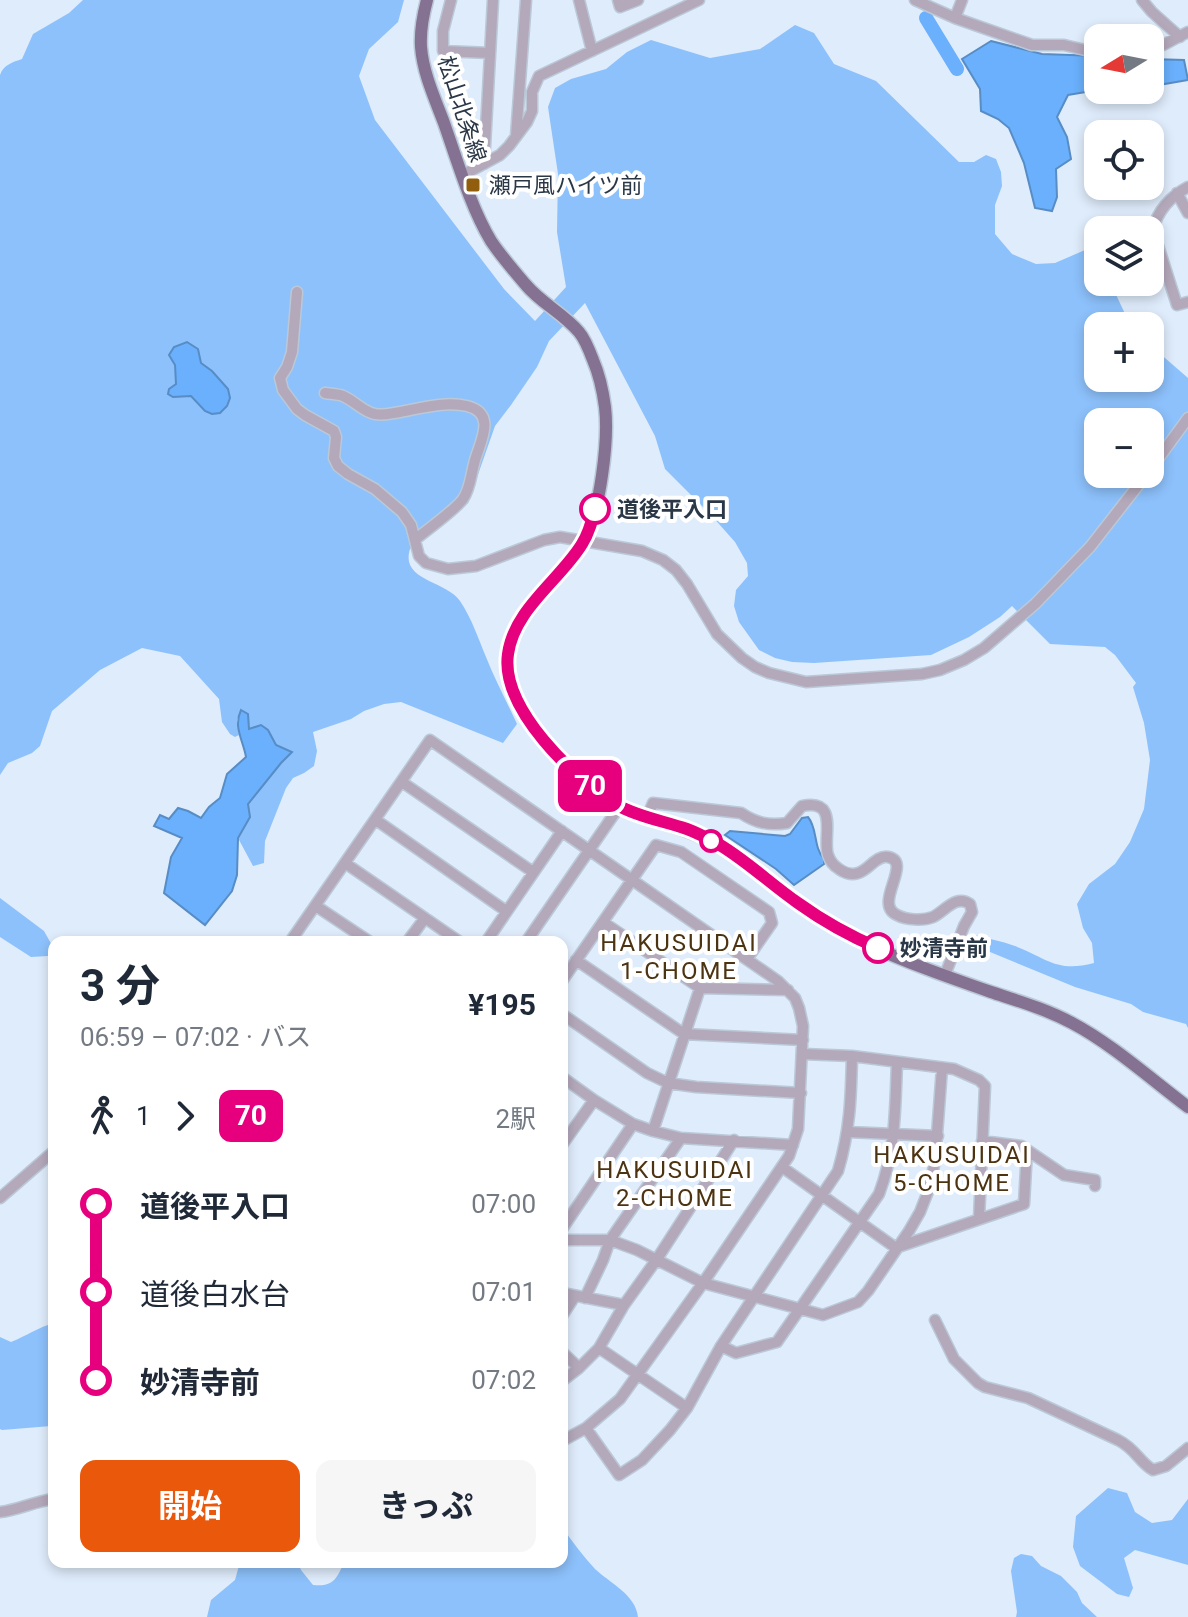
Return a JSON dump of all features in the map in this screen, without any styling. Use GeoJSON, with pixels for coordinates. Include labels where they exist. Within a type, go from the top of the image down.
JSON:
{"type":"FeatureCollection","features":[{"type":"Feature","properties":{"kind":"main road","name":"松山北条線"},"geometry":{"type":"LineString","coordinates":[[427,0],[422,30],[425,71],[491,241],[530,291],[580,333],[595,363],[605,406],[599,492],[590,526],[569,562],[516,628],[509,646],[507,671],[516,701],[530,722],[579,777],[619,807],[689,830],[721,846],[801,905],[859,940],[945,975],[1028,1003],[1072,1023],[1188,1107]]}},
{"type":"Feature","properties":{"kind":"street"},"geometry":{"type":"LineString","coordinates":[[451,0],[443,31],[443,51],[490,53]]}},
{"type":"Feature","properties":{"kind":"street"},"geometry":{"type":"LineString","coordinates":[[484,164],[493,0]]}},
{"type":"Feature","properties":{"kind":"street"},"geometry":{"type":"LineString","coordinates":[[579,0],[592,51]]}},
{"type":"Feature","properties":{"kind":"street"},"geometry":{"type":"LineString","coordinates":[[618,0],[620,7],[638,0]]}},
{"type":"Feature","properties":{"kind":"street"},"geometry":{"type":"LineString","coordinates":[[915,0],[955,18],[1032,45],[1064,45],[1084,50]]}},
{"type":"Feature","properties":{"kind":"street"},"geometry":{"type":"LineString","coordinates":[[955,18],[962,0]]}},
{"type":"Feature","properties":{"kind":"street"},"geometry":{"type":"LineString","coordinates":[[1142,0],[1152,12],[1184,34],[1164,44]]}},
{"type":"Feature","properties":{"kind":"street"},"geometry":{"type":"LineString","coordinates":[[516,136],[527,2]]}},
{"type":"Feature","properties":{"kind":"street"},"geometry":{"type":"LineString","coordinates":[[463,175],[500,155],[509,146],[532,111],[532,92],[539,76],[694,2]]}},
{"type":"Feature","properties":{"kind":"street"},"geometry":{"type":"LineString","coordinates":[[1183,190],[1188,213]]}},
{"type":"Feature","properties":{"kind":"street"},"geometry":{"type":"LineString","coordinates":[[1183,190],[1160,212],[1153,230],[1177,305],[1188,302]]}},
{"type":"Feature","properties":{"kind":"street"},"geometry":{"type":"LineString","coordinates":[[297,292],[292,352],[280,378],[283,390],[297,409],[334,431],[334,458],[338,466],[375,489],[402,512],[411,525],[419,556],[426,563],[448,569],[476,566],[560,537],[642,551],[676,570],[717,634],[742,658],[755,667],[787,679],[806,682],[906,676],[951,667],[984,648],[1035,604],[1090,547],[1136,488]]}},
{"type":"Feature","properties":{"kind":"street"},"geometry":{"type":"LineString","coordinates":[[325,393],[341,395],[376,414],[450,404],[478,410],[485,429],[468,490],[463,500],[416,539]]}},
{"type":"Feature","properties":{"kind":"street"},"geometry":{"type":"LineString","coordinates":[[1164,450],[1188,418]]}},
{"type":"Feature","properties":{"kind":"street"},"geometry":{"type":"LineString","coordinates":[[294,936],[430,740],[778,981],[799,1008],[803,1026],[803,1054],[798,1129],[782,1167],[639,1375],[620,1399],[586,1428],[568,1438]]}},
{"type":"Feature","properties":{"kind":"street"},"geometry":{"type":"LineString","coordinates":[[402,782],[533,872]]}},
{"type":"Feature","properties":{"kind":"street"},"geometry":{"type":"LineString","coordinates":[[647,817],[653,803],[741,813],[752,820],[779,824],[787,823],[802,806],[820,808],[827,819],[828,855],[840,870],[859,873],[885,857],[896,862],[888,898],[892,913],[921,920],[931,918],[958,901],[965,900],[970,904],[972,912],[945,975]]}},
{"type":"Feature","properties":{"kind":"street"},"geometry":{"type":"LineString","coordinates":[[530,936],[619,807]]}},
{"type":"Feature","properties":{"kind":"street"},"geometry":{"type":"LineString","coordinates":[[376,820],[506,911]]}},
{"type":"Feature","properties":{"kind":"street"},"geometry":{"type":"LineString","coordinates":[[490,936],[562,831]]}},
{"type":"Feature","properties":{"kind":"street"},"geometry":{"type":"LineString","coordinates":[[568,972],[656,845],[681,852],[769,912],[772,923],[747,959]]}},
{"type":"Feature","properties":{"kind":"street"},"geometry":{"type":"LineString","coordinates":[[345,863],[451,936]]}},
{"type":"Feature","properties":{"kind":"street"},"geometry":{"type":"LineString","coordinates":[[316,906],[361,936]]}},
{"type":"Feature","properties":{"kind":"street"},"geometry":{"type":"LineString","coordinates":[[412,936],[425,918]]}},
{"type":"Feature","properties":{"kind":"street"},"geometry":{"type":"LineString","coordinates":[[603,922],[700,988],[788,990]]}},
{"type":"Feature","properties":{"kind":"street"},"geometry":{"type":"LineString","coordinates":[[352,936],[355,932]]}},
{"type":"Feature","properties":{"kind":"street"},"geometry":{"type":"LineString","coordinates":[[576,960],[684,1034],[803,1040]]}},
{"type":"Feature","properties":{"kind":"street"},"geometry":{"type":"LineString","coordinates":[[653,1131],[700,988]]}},
{"type":"Feature","properties":{"kind":"street"},"geometry":{"type":"LineString","coordinates":[[568,1018],[647,1073],[668,1083],[801,1093]]}},
{"type":"Feature","properties":{"kind":"street"},"geometry":{"type":"LineString","coordinates":[[803,1054],[852,1056],[954,1069],[979,1080],[985,1086],[979,1219]]}},
{"type":"Feature","properties":{"kind":"street"},"geometry":{"type":"LineString","coordinates":[[586,1428],[619,1475],[642,1460],[687,1408],[721,1346],[838,1171],[851,1110],[852,1056]]}},
{"type":"Feature","properties":{"kind":"street"},"geometry":{"type":"LineString","coordinates":[[721,1346],[736,1353],[777,1342],[879,1194],[888,1170],[893,1134],[897,1062]]}},
{"type":"Feature","properties":{"kind":"street"},"geometry":{"type":"LineString","coordinates":[[568,1240],[610,1240],[657,1259],[703,1283],[823,1315],[858,1302],[909,1231],[929,1189],[938,1136],[942,1068]]}},
{"type":"Feature","properties":{"kind":"street"},"geometry":{"type":"LineString","coordinates":[[568,1081],[633,1124],[653,1131],[681,1138],[793,1145]]}},
{"type":"Feature","properties":{"kind":"street"},"geometry":{"type":"LineString","coordinates":[[568,1137],[594,1100]]}},
{"type":"Feature","properties":{"kind":"street"},"geometry":{"type":"LineString","coordinates":[[568,1220],[633,1124]]}},
{"type":"Feature","properties":{"kind":"street"},"geometry":{"type":"LineString","coordinates":[[848,1132],[938,1136]]}},
{"type":"Feature","properties":{"kind":"street"},"geometry":{"type":"LineString","coordinates":[[568,1310],[580,1297],[603,1260],[610,1240],[681,1138]]}},
{"type":"Feature","properties":{"kind":"street"},"geometry":{"type":"LineString","coordinates":[[568,1376],[599,1348],[624,1305],[734,1140]]}},
{"type":"Feature","properties":{"kind":"street"},"geometry":{"type":"LineString","coordinates":[[982,1141],[1021,1146],[1064,1175],[1095,1180],[1095,1186]]}},
{"type":"Feature","properties":{"kind":"street"},"geometry":{"type":"LineString","coordinates":[[896,1248],[1024,1204],[1027,1150]]}},
{"type":"Feature","properties":{"kind":"street"},"geometry":{"type":"LineString","coordinates":[[0,1198],[48,1156]]}},
{"type":"Feature","properties":{"kind":"street"},"geometry":{"type":"LineString","coordinates":[[782,1167],[896,1248]]}},
{"type":"Feature","properties":{"kind":"street"},"geometry":{"type":"LineString","coordinates":[[568,1294],[624,1305]]}},
{"type":"Feature","properties":{"kind":"street"},"geometry":{"type":"LineString","coordinates":[[935,1320],[954,1359],[985,1387],[1028,1398],[1118,1440],[1132,1448],[1153,1470],[1166,1466],[1188,1448]]}},
{"type":"Feature","properties":{"kind":"street"},"geometry":{"type":"LineString","coordinates":[[599,1348],[687,1408]]}},
{"type":"Feature","properties":{"kind":"street"},"geometry":{"type":"LineString","coordinates":[[568,1358],[579,1368]]}},
{"type":"Feature","properties":{"kind":"street"},"geometry":{"type":"LineString","coordinates":[[0,1512],[48,1499]]}},
{"type":"Feature","properties":{"kind":"shaded area"},"geometry":{"type":"Polygon","coordinates":[[[83,0],[404,0],[398,22],[369,49],[359,76],[375,120],[504,289],[535,321],[566,287],[557,232],[558,174],[548,107],[555,88],[571,79],[606,69],[627,52],[651,40],[710,58],[760,49],[795,25],[814,33],[834,64],[876,81],[959,162],[974,162],[986,155],[996,159],[1002,186],[995,205],[995,234],[1012,254],[1036,264],[1055,263],[1084,250],[1084,296],[1117,296],[1124,312],[1084,312],[1084,392],[1164,392],[1164,357],[1188,378],[1188,1028],[1186,1024],[1075,987],[973,945],[967,936],[971,934],[1010,944],[1061,965],[1094,963],[1092,943],[1083,928],[1077,904],[1089,884],[1115,864],[1130,842],[1144,809],[1150,760],[1144,723],[1133,687],[1136,683],[1115,655],[1105,647],[1050,644],[1012,606],[969,637],[931,655],[814,663],[775,658],[759,650],[739,622],[734,606],[736,590],[748,576],[747,563],[735,542],[665,469],[655,436],[585,303],[549,341],[537,367],[495,426],[468,503],[410,549],[411,568],[453,594],[471,622],[517,724],[503,743],[401,702],[384,704],[313,732],[317,751],[314,766],[293,778],[286,788],[265,841],[264,863],[253,866],[238,838],[250,817],[248,804],[292,752],[276,745],[268,730],[248,729],[242,710],[237,720],[239,735],[235,737],[230,734],[222,722],[219,699],[180,656],[142,648],[100,670],[52,711],[40,746],[32,753],[8,763],[0,775],[0,75],[6,66],[22,59],[33,34],[69,13],[83,0]]]}},
{"type":"Feature","properties":{"kind":"shaded area"},"geometry":{"type":"Polygon","coordinates":[[[991,41],[1042,54],[1084,56],[1084,92],[1068,95],[1057,117],[1067,137],[1071,159],[1056,169],[1057,197],[1052,211],[1035,208],[1024,163],[1009,128],[981,111],[980,89],[962,59],[991,41]]]}},
{"type":"Feature","properties":{"kind":"shaded area"},"geometry":{"type":"Polygon","coordinates":[[[1164,59],[1184,60],[1188,80],[1164,84],[1164,59]]]}},
{"type":"Feature","properties":{"kind":"shaded area"},"geometry":{"type":"Polygon","coordinates":[[[187,342],[198,349],[201,363],[228,389],[230,398],[220,413],[205,411],[191,396],[173,397],[168,394],[176,384],[175,365],[169,355],[174,347],[187,342]]]}},
{"type":"Feature","properties":{"kind":"shaded area"},"geometry":{"type":"Polygon","coordinates":[[[241,710],[248,714],[249,729],[261,725],[268,730],[276,745],[292,752],[248,804],[250,817],[238,838],[237,875],[232,891],[205,925],[164,893],[171,857],[182,838],[154,826],[160,815],[169,819],[178,808],[201,818],[220,798],[227,774],[246,757],[238,728],[241,710]]]}},
{"type":"Feature","properties":{"kind":"shaded area"},"geometry":{"type":"Polygon","coordinates":[[[808,817],[824,864],[794,885],[725,835],[730,831],[785,836],[802,818],[808,817]]]}},
{"type":"Feature","properties":{"kind":"shaded area"},"geometry":{"type":"Polygon","coordinates":[[[0,898],[44,931],[48,938],[48,956],[31,957],[0,937],[0,898]]]}},
{"type":"Feature","properties":{"kind":"shaded area"},"geometry":{"type":"Polygon","coordinates":[[[48,1325],[48,1426],[2,1430],[0,1337],[11,1342],[48,1325]]]}},
{"type":"Feature","properties":{"kind":"shaded area"},"geometry":{"type":"Polygon","coordinates":[[[1108,1488],[1127,1493],[1135,1512],[1152,1523],[1172,1520],[1188,1499],[1188,1565],[1135,1550],[1124,1558],[1133,1588],[1129,1597],[1117,1594],[1080,1566],[1073,1547],[1076,1516],[1108,1488]]]}},
{"type":"Feature","properties":{"kind":"shaded area"},"geometry":{"type":"Polygon","coordinates":[[[568,1535],[595,1569],[633,1602],[638,1617],[207,1617],[211,1600],[235,1580],[238,1568],[300,1568],[313,1585],[325,1585],[341,1568],[568,1568],[568,1535]]]}},
{"type":"Feature","properties":{"kind":"shaded area"},"geometry":{"type":"Polygon","coordinates":[[[1021,1554],[1032,1556],[1041,1566],[1061,1576],[1097,1617],[1016,1617],[1011,1571],[1014,1558],[1021,1554]]]}},
{"type":"Feature","properties":{"kind":"waterway"},"geometry":{"type":"LineString","coordinates":[[926,18],[957,69]]}},
{"type":"Feature","properties":{"kind":"bus line","name":"70"},"geometry":{"type":"LineString","coordinates":[[595,509],[584,541],[531,606],[512,637],[507,663],[516,701],[530,722],[579,777],[619,807],[689,830],[721,846],[801,905],[878,948]]}},
{"type":"Feature","properties":{"kind":"place","name":"瀬戸風ハイツ前"},"geometry":{"type":"Point","coordinates":[473,185]}},
{"type":"Feature","properties":{"kind":"place","name":"道後平入口"},"geometry":{"type":"Point","coordinates":[595,509]}},
{"type":"Feature","properties":{"kind":"place","name":"妙清寺前"},"geometry":{"type":"Point","coordinates":[878,948]}},
{"type":"Feature","properties":{"kind":"district","name":"HAKUSUIDAI 1-CHOME"},"geometry":{"type":"Point","coordinates":[679,957]}},
{"type":"Feature","properties":{"kind":"district","name":"HAKUSUIDAI 5-CHOME"},"geometry":{"type":"Point","coordinates":[952,1169]}},
{"type":"Feature","properties":{"kind":"district","name":"HAKUSUIDAI 2-CHOME"},"geometry":{"type":"Point","coordinates":[675,1184]}}]}
